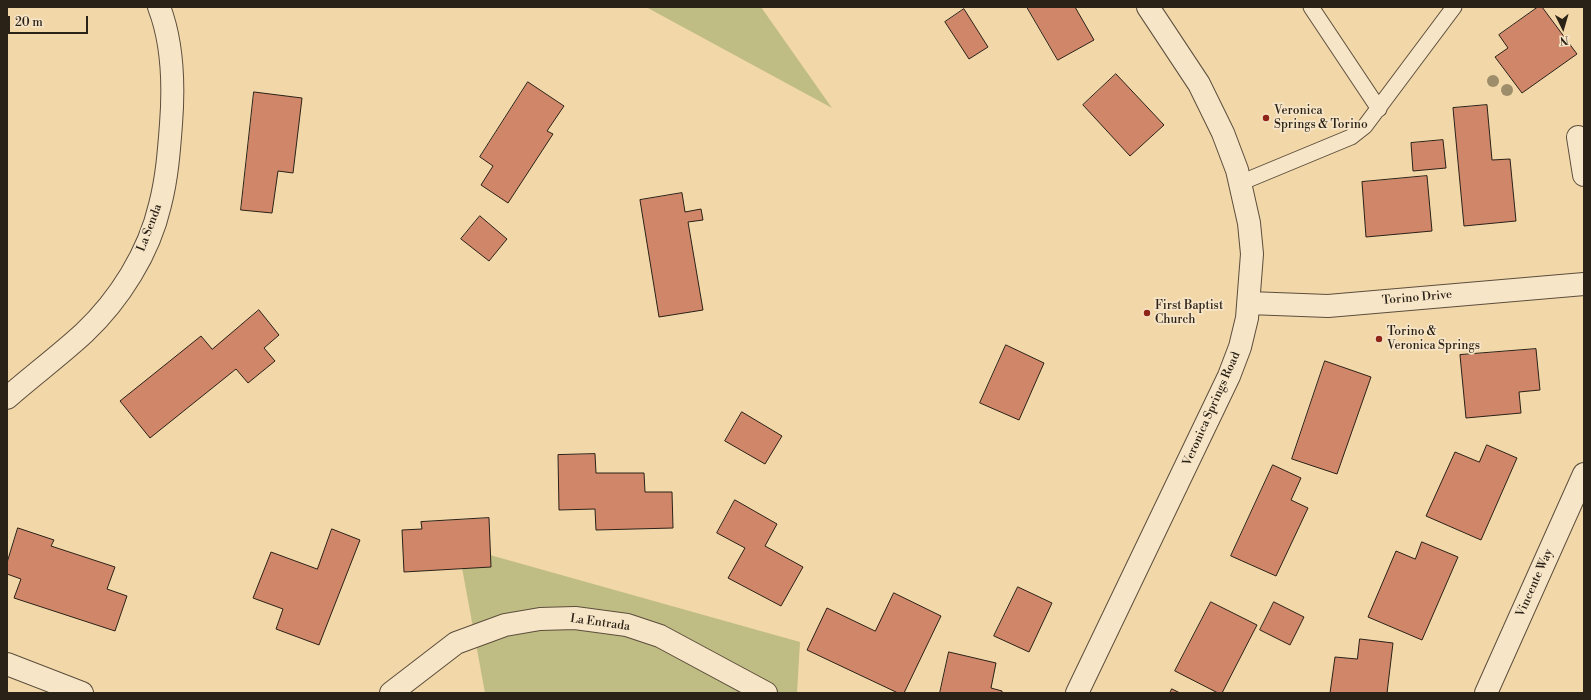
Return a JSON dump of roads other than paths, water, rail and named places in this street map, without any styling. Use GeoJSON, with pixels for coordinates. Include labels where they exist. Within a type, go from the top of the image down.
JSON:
{"type":"FeatureCollection","features":[{"type":"Feature","properties":{"kind":"street","name":"La Senda"},"geometry":{"type":"LineString","coordinates":[[7,398],[84,333],[104,312],[130,276],[150,237],[160,205],[169,160],[173,99],[168,38],[165,22],[159,7]]}},
{"type":"Feature","properties":{"kind":"street","name":"Veronica Springs Road"},"geometry":{"type":"LineString","coordinates":[[1077,693],[1229,376],[1240,347],[1249,302],[1252,254],[1249,223],[1237,170],[1223,132],[1199,84],[1148,7]]}},
{"type":"Feature","properties":{"kind":"street"},"geometry":{"type":"LineString","coordinates":[[1578,137],[1584,176]]}},
{"type":"Feature","properties":{"kind":"street","name":"Torino Drive"},"geometry":{"type":"LineString","coordinates":[[1249,302],[1328,306],[1584,284]]}},
{"type":"Feature","properties":{"kind":"street","name":"Vincente Way"},"geometry":{"type":"LineString","coordinates":[[1486,693],[1584,474]]}},
{"type":"Feature","properties":{"kind":"street","name":"La Entrada"},"geometry":{"type":"LineString","coordinates":[[391,693],[456,643],[505,625],[540,619],[575,618],[627,625],[660,636],[766,693]]}},
{"type":"Feature","properties":{"kind":"street"},"geometry":{"type":"LineString","coordinates":[[7,664],[82,693]]}},
{"type":"Feature","properties":{"kind":"lane"},"geometry":{"type":"LineString","coordinates":[[1311,7],[1378,109]]}},
{"type":"Feature","properties":{"kind":"lane"},"geometry":{"type":"LineString","coordinates":[[1240,183],[1351,137],[1365,126],[1454,7]]}},
{"type":"Feature","properties":{"kind":"place","name":"Veronica Springs & Torino"},"geometry":{"type":"Point","coordinates":[1266,118]}},
{"type":"Feature","properties":{"kind":"place","name":"First Baptist Church"},"geometry":{"type":"Point","coordinates":[1147,313]}},
{"type":"Feature","properties":{"kind":"place","name":"Torino & Veronica Springs"},"geometry":{"type":"Point","coordinates":[1379,339]}}]}
